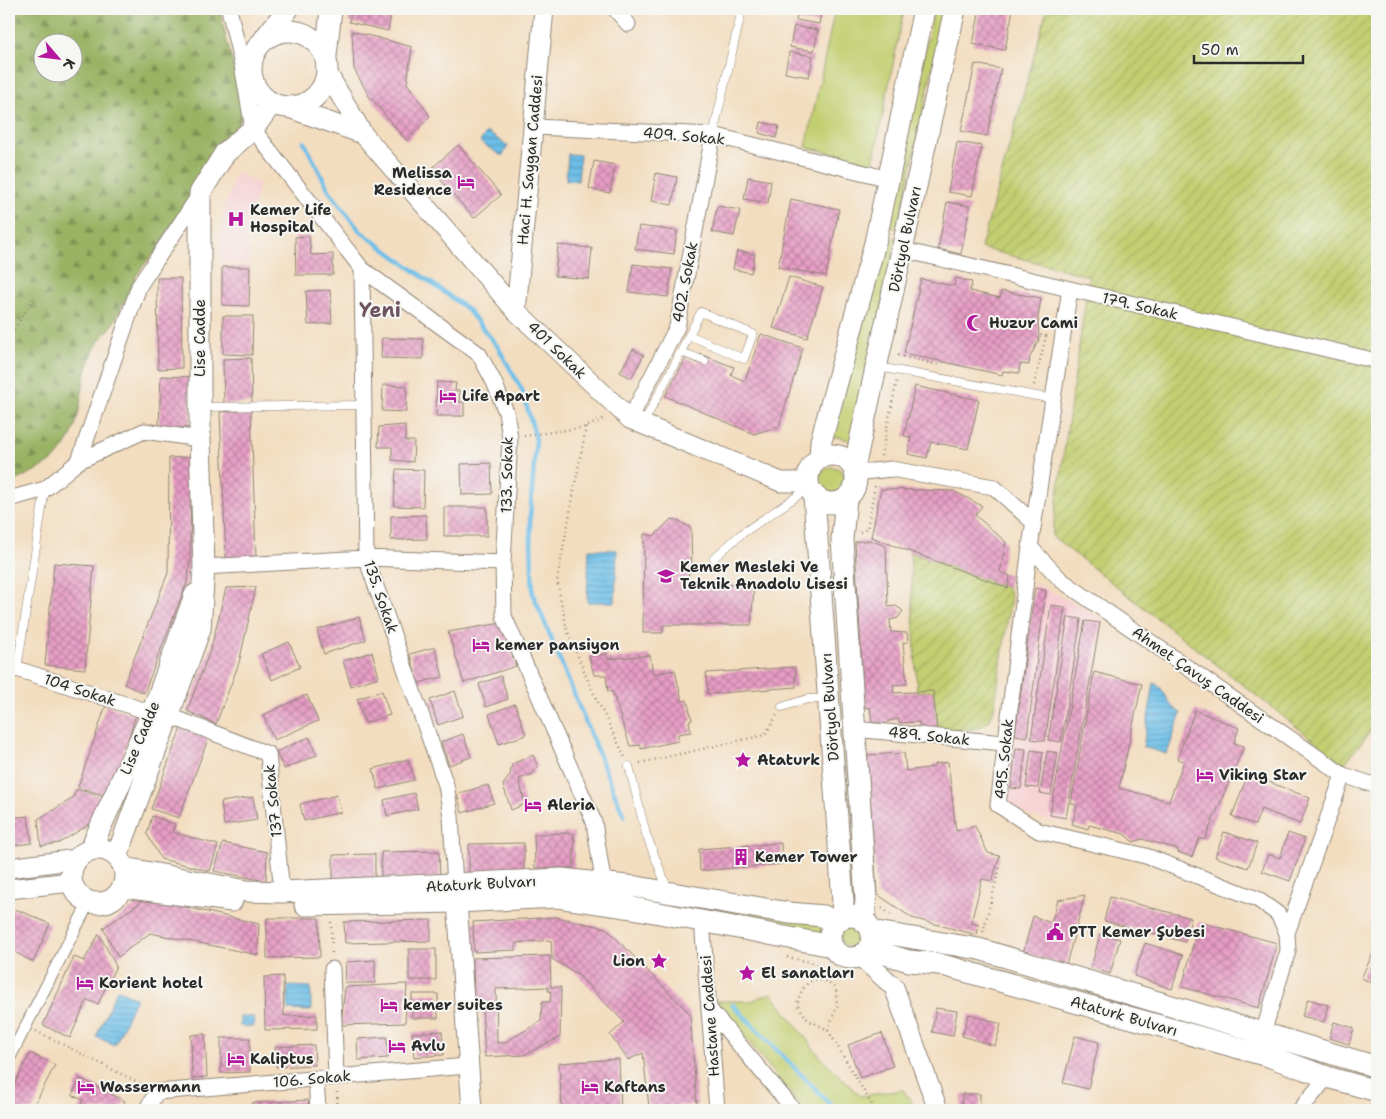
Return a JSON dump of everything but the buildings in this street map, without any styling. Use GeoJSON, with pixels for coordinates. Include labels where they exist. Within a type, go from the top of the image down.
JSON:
{"type":"FeatureCollection","features":[{"type":"Feature","properties":{"kind":"main road"},"geometry":{"type":"LineString","coordinates":[[280,106],[257,91],[251,74],[253,55],[288,9]]}},
{"type":"Feature","properties":{"kind":"main road"},"geometry":{"type":"LineString","coordinates":[[200,193],[225,154],[280,106],[307,104],[321,92],[327,65],[331,9]]}},
{"type":"Feature","properties":{"kind":"main road","name":"Dörtyol Bulvarı"},"geometry":{"type":"LineString","coordinates":[[820,458],[821,441],[875,242],[924,9]]}},
{"type":"Feature","properties":{"kind":"main road","name":"Dörtyol Bulvarı"},"geometry":{"type":"LineString","coordinates":[[855,470],[885,359],[903,250],[955,9]]}},
{"type":"Feature","properties":{"kind":"main road"},"geometry":{"type":"LineString","coordinates":[[264,40],[281,31],[299,31],[316,40],[327,65]]}},
{"type":"Feature","properties":{"kind":"main road","name":"Lise Cadde"},"geometry":{"type":"LineString","coordinates":[[121,870],[185,624],[204,567],[200,439],[200,193]]}},
{"type":"Feature","properties":{"kind":"main road"},"geometry":{"type":"LineString","coordinates":[[833,454],[841,456],[855,470],[854,488],[846,500],[836,504],[826,503],[810,489],[810,469],[820,458],[833,454]]}},
{"type":"Feature","properties":{"kind":"main road","name":"Dörtyol Bulvarı"},"geometry":{"type":"LineString","coordinates":[[810,489],[830,700],[843,902],[836,930]]}},
{"type":"Feature","properties":{"kind":"main road","name":"Dörtyol Bulvarı"},"geometry":{"type":"LineString","coordinates":[[846,500],[842,539],[866,899],[866,939]]}},
{"type":"Feature","properties":{"kind":"main road","name":"Lise Cadde"},"geometry":{"type":"LineString","coordinates":[[84,855],[161,715]]}},
{"type":"Feature","properties":{"kind":"main road"},"geometry":{"type":"LineString","coordinates":[[100,849],[121,870],[112,900],[97,904],[81,898],[71,882],[73,866],[84,855],[100,849]]}},
{"type":"Feature","properties":{"kind":"main road","name":"Ataturk Bulvarı"},"geometry":{"type":"LineString","coordinates":[[121,870],[264,906],[330,905],[456,894],[561,879],[605,883],[824,916],[836,930]]}},
{"type":"Feature","properties":{"kind":"main road","name":"Ataturk Bulvarı"},"geometry":{"type":"LineString","coordinates":[[121,870],[247,891],[557,897],[702,921],[836,930]]}},
{"type":"Feature","properties":{"kind":"main road"},"geometry":{"type":"LineString","coordinates":[[856,917],[866,939],[854,958],[841,956],[836,930],[856,917]]}},
{"type":"Feature","properties":{"kind":"main road","name":"Ataturk Bulvarı"},"geometry":{"type":"LineString","coordinates":[[866,939],[979,949],[1377,1067]]}},
{"type":"Feature","properties":{"kind":"main road","name":"Ataturk Bulvarı"},"geometry":{"type":"LineString","coordinates":[[866,939],[909,961],[939,964],[1271,1057],[1327,1077],[1377,1090]]}},
{"type":"Feature","properties":{"kind":"street"},"geometry":{"type":"LineString","coordinates":[[228,9],[242,65],[253,129]]}},
{"type":"Feature","properties":{"kind":"street"},"geometry":{"type":"LineString","coordinates":[[242,65],[264,40],[278,9]]}},
{"type":"Feature","properties":{"kind":"street","name":"Haci H. Saygan Caddesi"},"geometry":{"type":"LineString","coordinates":[[516,311],[544,9]]}},
{"type":"Feature","properties":{"kind":"street"},"geometry":{"type":"LineString","coordinates":[[615,9],[628,24]]}},
{"type":"Feature","properties":{"kind":"street","name":"401 Sokak"},"geometry":{"type":"LineString","coordinates":[[327,65],[363,134],[516,311],[631,418],[781,482],[810,489]]}},
{"type":"Feature","properties":{"kind":"street"},"geometry":{"type":"LineString","coordinates":[[280,106],[363,134]]}},
{"type":"Feature","properties":{"kind":"street","name":"409. Sokak"},"geometry":{"type":"LineString","coordinates":[[534,126],[713,135],[889,179]]}},
{"type":"Feature","properties":{"kind":"street","name":"133. Sokak"},"geometry":{"type":"LineString","coordinates":[[253,129],[362,270],[479,354],[494,382],[506,412],[510,438],[503,563],[504,616],[594,822],[605,883],[606,904]]}},
{"type":"Feature","properties":{"kind":"street","name":"402. Sokak"},"geometry":{"type":"LineString","coordinates":[[631,418],[677,327],[713,135]]}},
{"type":"Feature","properties":{"kind":"street"},"geometry":{"type":"LineString","coordinates":[[79,461],[139,286],[200,193]]}},
{"type":"Feature","properties":{"kind":"street","name":"179. Sokak"},"geometry":{"type":"LineString","coordinates":[[903,250],[1377,361]]}},
{"type":"Feature","properties":{"kind":"street","name":"135. Sokak"},"geometry":{"type":"LineString","coordinates":[[362,270],[366,558],[446,785],[451,816],[456,894]]}},
{"type":"Feature","properties":{"kind":"street","name":"495. Sokak"},"geometry":{"type":"LineString","coordinates":[[1070,289],[1030,547],[1004,744],[998,805],[1039,831],[1146,856],[1257,899],[1278,914],[1287,933]]}},
{"type":"Feature","properties":{"kind":"street"},"geometry":{"type":"LineString","coordinates":[[9,499],[45,489],[79,461],[144,432],[200,439]]}},
{"type":"Feature","properties":{"kind":"street"},"geometry":{"type":"LineString","coordinates":[[855,470],[878,471],[891,469],[994,487],[1034,523]]}},
{"type":"Feature","properties":{"kind":"street","name":"Ahmet Çavuş Caddesi"},"geometry":{"type":"LineString","coordinates":[[1030,547],[1061,580],[1343,775],[1377,786]]}},
{"type":"Feature","properties":{"kind":"street"},"geometry":{"type":"LineString","coordinates":[[204,567],[366,558],[503,563]]}},
{"type":"Feature","properties":{"kind":"street","name":"104 Sokak"},"geometry":{"type":"LineString","coordinates":[[13,670],[161,715]]}},
{"type":"Feature","properties":{"kind":"street","name":"137 Sokak"},"geometry":{"type":"LineString","coordinates":[[161,715],[268,754],[282,892]]}},
{"type":"Feature","properties":{"kind":"street","name":"489. Sokak"},"geometry":{"type":"LineString","coordinates":[[854,729],[1004,744]]}},
{"type":"Feature","properties":{"kind":"street"},"geometry":{"type":"LineString","coordinates":[[1263,1033],[1288,951],[1287,933],[1343,775]]}},
{"type":"Feature","properties":{"kind":"street"},"geometry":{"type":"LineString","coordinates":[[9,868],[84,855]]}},
{"type":"Feature","properties":{"kind":"street"},"geometry":{"type":"LineString","coordinates":[[9,889],[71,882]]}},
{"type":"Feature","properties":{"kind":"street"},"geometry":{"type":"LineString","coordinates":[[456,894],[467,1066],[472,1110]]}},
{"type":"Feature","properties":{"kind":"street"},"geometry":{"type":"LineString","coordinates":[[9,1059],[89,902]]}},
{"type":"Feature","properties":{"kind":"street","name":"Hastane Caddesi"},"geometry":{"type":"LineString","coordinates":[[702,921],[717,1110]]}},
{"type":"Feature","properties":{"kind":"street"},"geometry":{"type":"LineString","coordinates":[[866,939],[894,987],[938,1110]]}},
{"type":"Feature","properties":{"kind":"street"},"geometry":{"type":"LineString","coordinates":[[894,987],[909,961]]}},
{"type":"Feature","properties":{"kind":"street"},"geometry":{"type":"LineString","coordinates":[[332,969],[336,1077]]}},
{"type":"Feature","properties":{"kind":"street"},"geometry":{"type":"LineString","coordinates":[[710,1010],[794,1110]]}},
{"type":"Feature","properties":{"kind":"street","name":"106. Sokak"},"geometry":{"type":"LineString","coordinates":[[157,1092],[467,1066]]}},
{"type":"Feature","properties":{"kind":"street"},"geometry":{"type":"LineString","coordinates":[[1300,1110],[1327,1077]]}},
{"type":"Feature","properties":{"kind":"street"},"geometry":{"type":"LineString","coordinates":[[316,1079],[318,1110]]}},
{"type":"Feature","properties":{"kind":"street"},"geometry":{"type":"LineString","coordinates":[[146,1110],[157,1092]]}},
{"type":"Feature","properties":{"kind":"lane"},"geometry":{"type":"LineString","coordinates":[[713,135],[742,9]]}},
{"type":"Feature","properties":{"kind":"lane"},"geometry":{"type":"LineString","coordinates":[[631,418],[680,352],[701,312],[753,334],[744,359],[689,335]]}},
{"type":"Feature","properties":{"kind":"lane"},"geometry":{"type":"LineString","coordinates":[[680,352],[705,361]]}},
{"type":"Feature","properties":{"kind":"lane"},"geometry":{"type":"LineString","coordinates":[[885,359],[899,371],[1053,399]]}},
{"type":"Feature","properties":{"kind":"lane"},"geometry":{"type":"LineString","coordinates":[[200,407],[364,405]]}},
{"type":"Feature","properties":{"kind":"lane"},"geometry":{"type":"LineString","coordinates":[[13,670],[45,489]]}},
{"type":"Feature","properties":{"kind":"lane"},"geometry":{"type":"LineString","coordinates":[[714,558],[740,535],[810,489]]}},
{"type":"Feature","properties":{"kind":"lane"},"geometry":{"type":"LineString","coordinates":[[782,707],[807,699],[830,700]]}},
{"type":"Feature","properties":{"kind":"lane"},"geometry":{"type":"LineString","coordinates":[[629,766],[646,834],[668,892]]}},
{"type":"Feature","properties":{"kind":"path"},"geometry":{"type":"LineString","coordinates":[[9,338],[35,295]]}},
{"type":"Feature","properties":{"kind":"path"},"geometry":{"type":"LineString","coordinates":[[1025,385],[1034,387],[1046,336],[1039,335]]}},
{"type":"Feature","properties":{"kind":"path"},"geometry":{"type":"LineString","coordinates":[[885,359],[902,357],[940,366]]}},
{"type":"Feature","properties":{"kind":"path"},"geometry":{"type":"LineString","coordinates":[[853,534],[867,530],[902,357]]}},
{"type":"Feature","properties":{"kind":"path"},"geometry":{"type":"LineString","coordinates":[[522,436],[586,427],[631,418]]}},
{"type":"Feature","properties":{"kind":"path"},"geometry":{"type":"LineString","coordinates":[[586,427],[557,581],[567,630],[592,690],[629,766],[765,735],[782,707]]}},
{"type":"Feature","properties":{"kind":"path"},"geometry":{"type":"LineString","coordinates":[[979,949],[1000,866]]}},
{"type":"Feature","properties":{"kind":"path"},"geometry":{"type":"LineString","coordinates":[[330,905],[332,969]]}},
{"type":"Feature","properties":{"kind":"path"},"geometry":{"type":"LineString","coordinates":[[879,905],[897,919]]}},
{"type":"Feature","properties":{"kind":"path"},"geometry":{"type":"LineString","coordinates":[[781,956],[814,963],[846,980]]}},
{"type":"Feature","properties":{"kind":"path"},"geometry":{"type":"LineString","coordinates":[[828,1030],[837,1006],[836,989],[828,982],[816,979],[805,984],[800,990],[797,1004],[808,1020],[828,1030],[876,1110]]}},
{"type":"Feature","properties":{"kind":"path"},"geometry":{"type":"LineString","coordinates":[[25,1026],[157,1092]]}},
{"type":"Feature","properties":{"kind":"path"},"geometry":{"type":"LineString","coordinates":[[336,1077],[338,1110]]}},
{"type":"Feature","properties":{"kind":"shaded area","name":"Kemer Life Hospital"},"geometry":{"type":"Polygon","coordinates":[[[236,172],[259,184],[247,229],[249,264],[221,260],[224,209],[236,172]]]}},
{"type":"Feature","properties":{"kind":"shaded area"},"geometry":{"type":"Polygon","coordinates":[[[1034,582],[1104,619],[1066,824],[1031,816],[1004,803],[1034,582]]]}},
{"type":"Feature","properties":{"kind":"green space"},"geometry":{"type":"Polygon","coordinates":[[[9,9],[219,9],[244,109],[239,123],[228,135],[155,253],[141,269],[113,324],[96,345],[85,375],[75,426],[67,444],[49,463],[9,487],[9,9]]]}},
{"type":"Feature","properties":{"kind":"green space"},"geometry":{"type":"Polygon","coordinates":[[[835,9],[904,9],[873,163],[806,147],[835,9]]]}},
{"type":"Feature","properties":{"kind":"green space"},"geometry":{"type":"Polygon","coordinates":[[[934,9],[945,9],[898,229],[887,226],[934,9]]]}},
{"type":"Feature","properties":{"kind":"green space"},"geometry":{"type":"Polygon","coordinates":[[[1047,9],[1377,9],[1377,723],[1344,764],[1052,536],[1089,276],[981,248],[1047,9]]]}},
{"type":"Feature","properties":{"kind":"green space"},"geometry":{"type":"Polygon","coordinates":[[[884,235],[897,238],[852,442],[840,437],[831,437],[884,235]]]}},
{"type":"Feature","properties":{"kind":"green space"},"geometry":{"type":"Polygon","coordinates":[[[832,467],[841,471],[845,480],[841,489],[832,493],[823,489],[819,480],[823,471],[832,467]]]}},
{"type":"Feature","properties":{"kind":"green space"},"geometry":{"type":"Polygon","coordinates":[[[910,552],[1008,588],[1011,597],[994,709],[985,724],[979,727],[963,730],[937,729],[933,692],[917,692],[910,552]]]}},
{"type":"Feature","properties":{"kind":"green space"},"geometry":{"type":"Polygon","coordinates":[[[638,893],[822,924],[821,935],[805,930],[637,901],[638,893]]]}},
{"type":"Feature","properties":{"kind":"green space"},"geometry":{"type":"Polygon","coordinates":[[[850,929],[856,932],[859,938],[856,944],[850,947],[844,944],[841,938],[844,932],[850,929]]]}},
{"type":"Feature","properties":{"kind":"green space"},"geometry":{"type":"Polygon","coordinates":[[[771,993],[818,1054],[860,1096],[903,1090],[917,1110],[804,1110],[716,1001],[751,1001],[771,993]]]}},
{"type":"Feature","properties":{"kind":"water"},"geometry":{"type":"Polygon","coordinates":[[[487,132],[508,146],[502,156],[480,142],[487,132]]]}},
{"type":"Feature","properties":{"kind":"water"},"geometry":{"type":"Polygon","coordinates":[[[568,154],[580,155],[578,181],[566,180],[568,154]]]}},
{"type":"Feature","properties":{"kind":"water"},"geometry":{"type":"Polygon","coordinates":[[[589,549],[617,550],[615,602],[587,602],[589,549]]]}},
{"type":"Feature","properties":{"kind":"water"},"geometry":{"type":"Polygon","coordinates":[[[1154,683],[1162,690],[1172,707],[1181,713],[1167,754],[1143,747],[1154,683]]]}},
{"type":"Feature","properties":{"kind":"water"},"geometry":{"type":"Polygon","coordinates":[[[288,986],[311,987],[311,1011],[288,1010],[288,986]]]}},
{"type":"Feature","properties":{"kind":"water"},"geometry":{"type":"Polygon","coordinates":[[[117,989],[136,998],[115,1045],[96,1037],[117,989]]]}},
{"type":"Feature","properties":{"kind":"water"},"geometry":{"type":"Polygon","coordinates":[[[240,1017],[254,1017],[254,1026],[240,1026],[240,1017]]]}},
{"type":"Feature","properties":{"kind":"waterway"},"geometry":{"type":"LineString","coordinates":[[304,142],[330,192],[360,231],[467,309],[498,347],[522,390],[536,439],[530,517],[533,594],[624,816]]}},
{"type":"Feature","properties":{"kind":"waterway"},"geometry":{"type":"LineString","coordinates":[[733,1005],[836,1110]]}},
{"type":"Feature","properties":{"kind":"place","name":"Melissa Residence"},"geometry":{"type":"Point","coordinates":[466,182]}},
{"type":"Feature","properties":{"kind":"place","name":"Kemer Life Hospital"},"geometry":{"type":"Point","coordinates":[236,219]}},
{"type":"Feature","properties":{"kind":"place","name":"Huzur Cami"},"geometry":{"type":"Point","coordinates":[975,323]}},
{"type":"Feature","properties":{"kind":"place","name":"Life Apart"},"geometry":{"type":"Point","coordinates":[448,396]}},
{"type":"Feature","properties":{"kind":"place","name":"Kemer Mesleki Ve Teknik Anadolu Lisesi"},"geometry":{"type":"Point","coordinates":[666,576]}},
{"type":"Feature","properties":{"kind":"place","name":"kemer pansiyon"},"geometry":{"type":"Point","coordinates":[481,645]}},
{"type":"Feature","properties":{"kind":"place","name":"Ataturk"},"geometry":{"type":"Point","coordinates":[743,760]}},
{"type":"Feature","properties":{"kind":"place","name":"Viking Star"},"geometry":{"type":"Point","coordinates":[1205,775]}},
{"type":"Feature","properties":{"kind":"place","name":"Aleria"},"geometry":{"type":"Point","coordinates":[533,805]}},
{"type":"Feature","properties":{"kind":"place","name":"Kemer Tower"},"geometry":{"type":"Point","coordinates":[741,857]}},
{"type":"Feature","properties":{"kind":"place","name":"PTT Kemer Şubesi"},"geometry":{"type":"Point","coordinates":[1055,932]}},
{"type":"Feature","properties":{"kind":"place","name":"Lion"},"geometry":{"type":"Point","coordinates":[659,961]}},
{"type":"Feature","properties":{"kind":"place","name":"El sanatları"},"geometry":{"type":"Point","coordinates":[747,973]}},
{"type":"Feature","properties":{"kind":"place","name":"Korient hotel"},"geometry":{"type":"Point","coordinates":[85,983]}},
{"type":"Feature","properties":{"kind":"place","name":"kemer suites"},"geometry":{"type":"Point","coordinates":[389,1005]}},
{"type":"Feature","properties":{"kind":"place","name":"Avlu"},"geometry":{"type":"Point","coordinates":[397,1046]}},
{"type":"Feature","properties":{"kind":"place","name":"Kaliptus"},"geometry":{"type":"Point","coordinates":[236,1059]}},
{"type":"Feature","properties":{"kind":"place","name":"Wassermann"},"geometry":{"type":"Point","coordinates":[86,1087]}},
{"type":"Feature","properties":{"kind":"place","name":"Kaftans"},"geometry":{"type":"Point","coordinates":[590,1087]}},
{"type":"Feature","properties":{"kind":"district","name":"Yeni"},"geometry":{"type":"Point","coordinates":[380,310]}}]}
